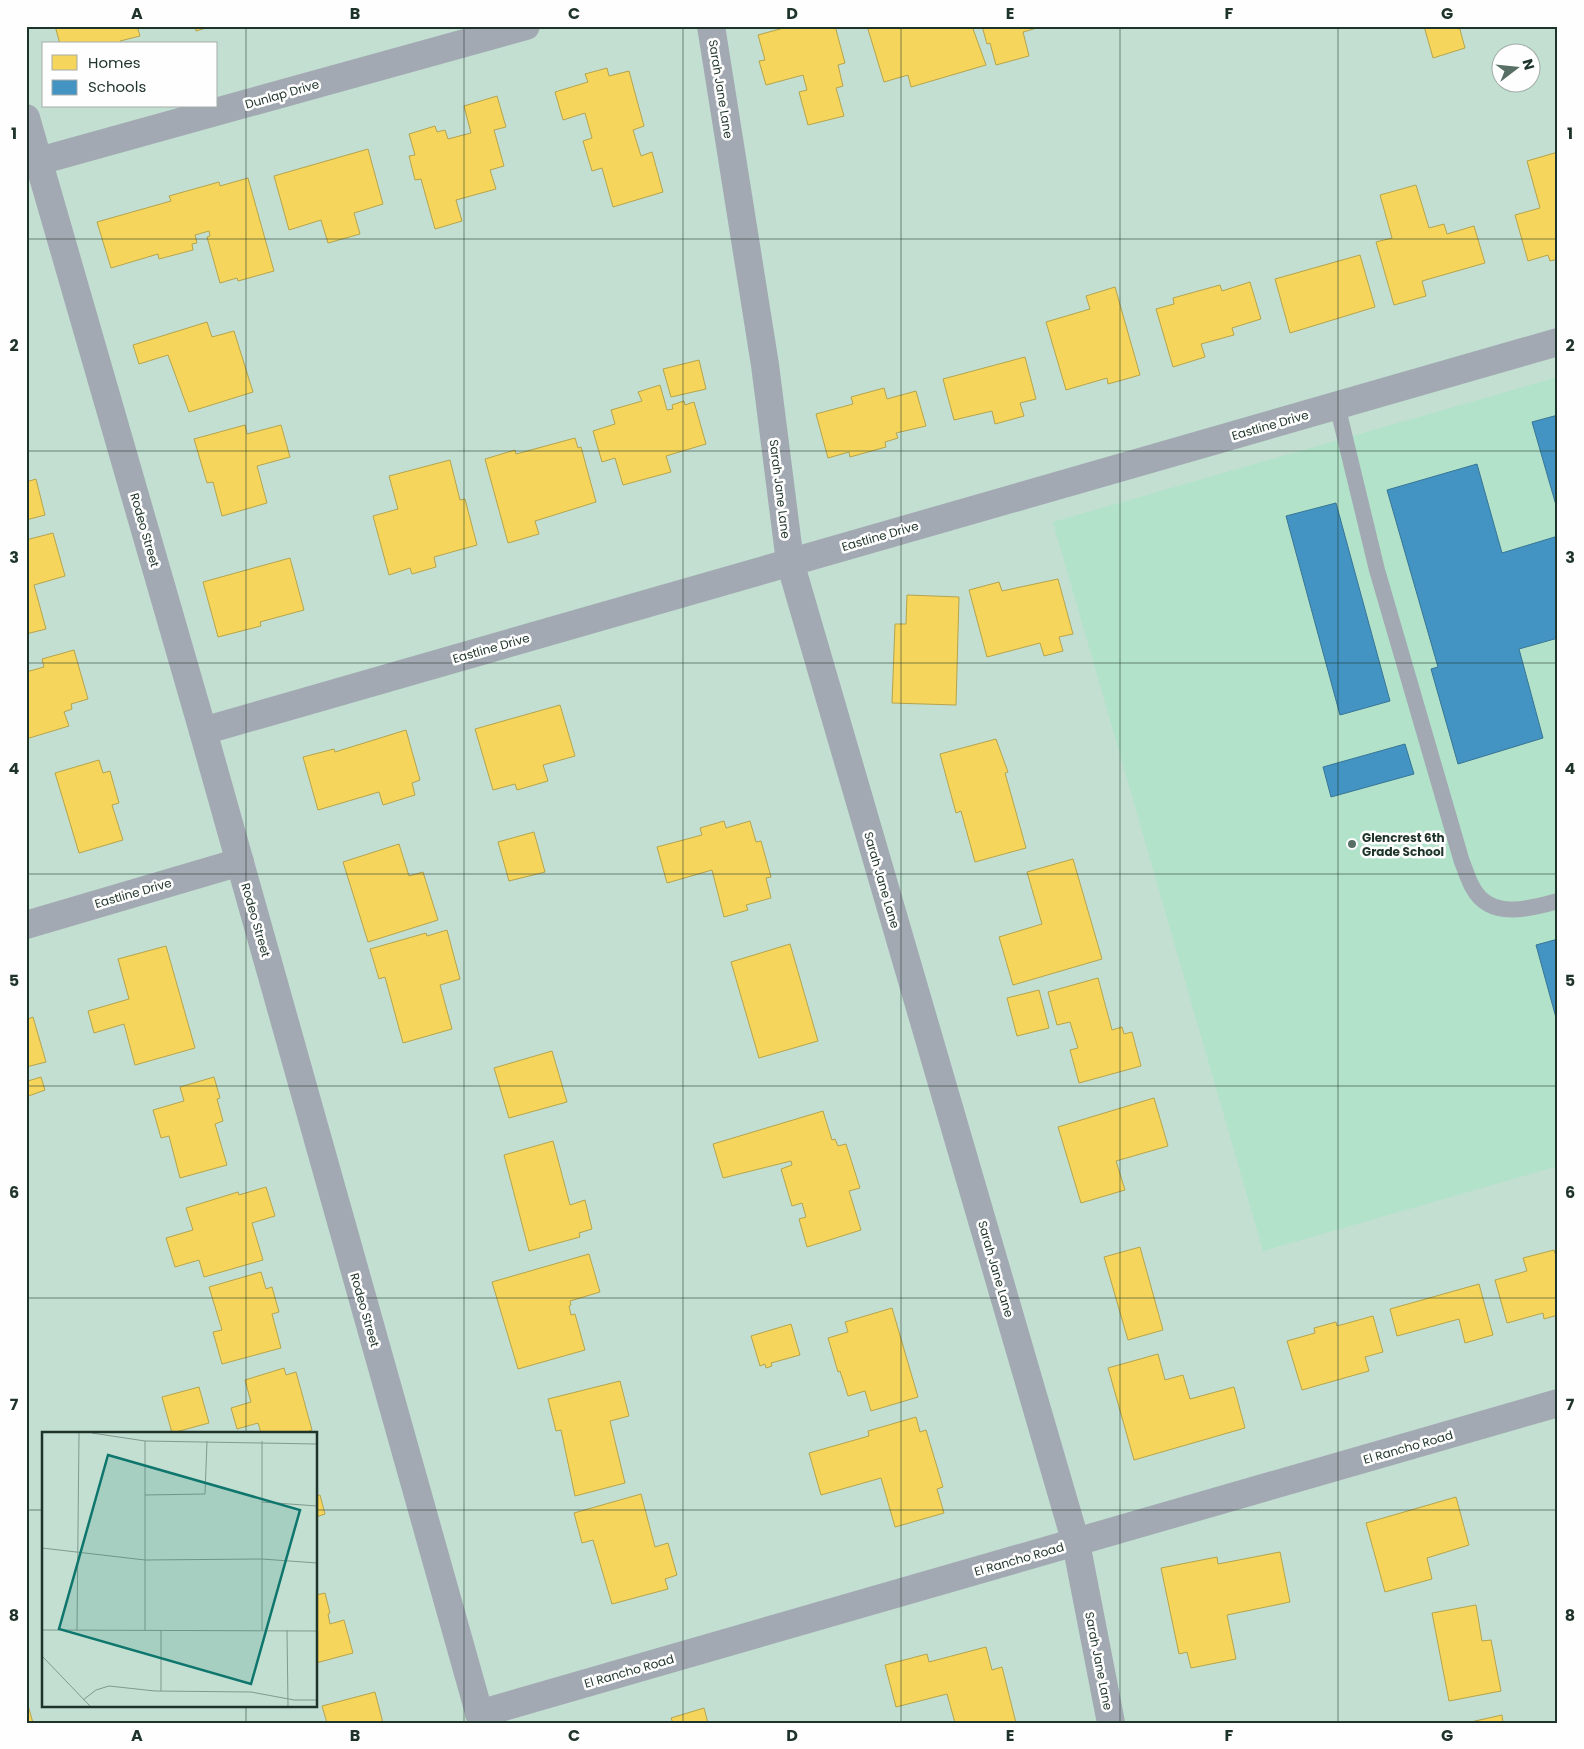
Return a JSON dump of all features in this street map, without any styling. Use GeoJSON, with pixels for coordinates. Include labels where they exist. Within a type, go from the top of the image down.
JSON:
{"type":"FeatureCollection","features":[{"type":"Feature","properties":{"kind":"street","name":"Dunlap Drive"},"geometry":{"type":"LineString","coordinates":[[39,161],[526,26]]}},
{"type":"Feature","properties":{"kind":"street","name":"Sarah Jane Lane"},"geometry":{"type":"LineString","coordinates":[[711,26],[765,365],[790,562],[1076,1543],[1111,1723]]}},
{"type":"Feature","properties":{"kind":"street","name":"Rodeo Street"},"geometry":{"type":"LineString","coordinates":[[26,118],[203,731],[480,1718]]}},
{"type":"Feature","properties":{"kind":"street","name":"Eastline Drive"},"geometry":{"type":"LineString","coordinates":[[203,731],[1558,342]]}},
{"type":"Feature","properties":{"kind":"street","name":"Eastline Drive"},"geometry":{"type":"LineString","coordinates":[[26,925],[240,862]]}},
{"type":"Feature","properties":{"kind":"street","name":"El Rancho Road"},"geometry":{"type":"LineString","coordinates":[[480,1718],[1558,1404]]}},
{"type":"Feature","properties":{"kind":"lane"},"geometry":{"type":"LineString","coordinates":[[1337,405],[1377,570],[1462,862],[1473,890],[1489,905],[1505,911],[1537,907],[1558,901]]}},
{"type":"Feature","properties":{"kind":"shaded area","name":"Glencrest 6th Grade School"},"geometry":{"type":"Polygon","coordinates":[[[1558,377],[1558,1166],[1263,1251],[1053,522],[1558,377]]]}},
{"type":"Feature","properties":{"kind":"building: Homes"},"geometry":{"type":"Polygon","coordinates":[[[55,26],[137,26],[140,36],[120,42],[59,42],[55,26]]]}},
{"type":"Feature","properties":{"kind":"building: Homes"},"geometry":{"type":"Polygon","coordinates":[[[195,26],[213,26],[196,31],[195,26]]]}},
{"type":"Feature","properties":{"kind":"building: Homes"},"geometry":{"type":"Polygon","coordinates":[[[791,26],[835,26],[845,63],[838,65],[843,86],[836,88],[844,116],[808,125],[799,92],[807,90],[803,75],[766,85],[759,61],[765,60],[758,35],[791,26]]]}},
{"type":"Feature","properties":{"kind":"building: Homes"},"geometry":{"type":"Polygon","coordinates":[[[867,26],[972,26],[986,65],[911,87],[908,75],[884,82],[867,26]]]}},
{"type":"Feature","properties":{"kind":"building: Homes"},"geometry":{"type":"Polygon","coordinates":[[[982,26],[1044,26],[1023,32],[1029,56],[996,65],[990,43],[987,44],[982,26]]]}},
{"type":"Feature","properties":{"kind":"building: Homes"},"geometry":{"type":"Polygon","coordinates":[[[1424,26],[1459,26],[1465,48],[1433,58],[1424,26]]]}},
{"type":"Feature","properties":{"kind":"building: Homes"},"geometry":{"type":"Polygon","coordinates":[[[607,68],[609,76],[629,71],[644,126],[633,130],[641,156],[652,152],[663,192],[613,207],[602,168],[592,171],[583,141],[592,138],[585,113],[563,120],[555,92],[588,82],[585,74],[607,68]]]}},
{"type":"Feature","properties":{"kind":"building: Homes"},"geometry":{"type":"Polygon","coordinates":[[[497,96],[506,127],[494,130],[504,166],[490,170],[496,189],[456,200],[462,221],[435,229],[421,179],[415,180],[409,156],[415,155],[409,134],[435,126],[437,132],[445,130],[448,139],[471,133],[464,106],[497,96]]]}},
{"type":"Feature","properties":{"kind":"building: Homes"},"geometry":{"type":"Polygon","coordinates":[[[368,149],[383,204],[354,213],[360,234],[328,243],[321,220],[289,230],[274,176],[368,149]]]}},
{"type":"Feature","properties":{"kind":"building: Homes"},"geometry":{"type":"Polygon","coordinates":[[[1558,152],[1558,259],[1550,261],[1548,255],[1528,261],[1515,215],[1540,208],[1527,161],[1558,152]]]}},
{"type":"Feature","properties":{"kind":"building: Homes"},"geometry":{"type":"Polygon","coordinates":[[[248,178],[274,271],[238,281],[237,278],[220,283],[207,237],[210,236],[209,231],[195,235],[197,243],[192,244],[193,250],[159,259],[158,254],[111,268],[97,222],[171,201],[169,196],[219,182],[220,186],[248,178]]]}},
{"type":"Feature","properties":{"kind":"building: Homes"},"geometry":{"type":"Polygon","coordinates":[[[1416,185],[1429,228],[1444,224],[1447,234],[1474,226],[1485,263],[1422,281],[1426,296],[1394,305],[1376,242],[1392,238],[1380,195],[1416,185]]]}},
{"type":"Feature","properties":{"kind":"building: Homes"},"geometry":{"type":"Polygon","coordinates":[[[1360,255],[1375,307],[1290,333],[1275,279],[1360,255]]]}},
{"type":"Feature","properties":{"kind":"building: Homes"},"geometry":{"type":"Polygon","coordinates":[[[1250,282],[1261,319],[1232,328],[1234,335],[1201,344],[1205,357],[1173,367],[1156,309],[1174,304],[1173,298],[1220,285],[1222,291],[1250,282]]]}},
{"type":"Feature","properties":{"kind":"building: Homes"},"geometry":{"type":"Polygon","coordinates":[[[1115,287],[1140,375],[1108,384],[1107,378],[1066,390],[1046,322],[1090,309],[1086,296],[1115,287]]]}},
{"type":"Feature","properties":{"kind":"building: Homes"},"geometry":{"type":"Polygon","coordinates":[[[207,322],[212,337],[234,331],[253,392],[189,412],[168,355],[139,364],[133,345],[207,322]]]}},
{"type":"Feature","properties":{"kind":"building: Homes"},"geometry":{"type":"Polygon","coordinates":[[[1025,357],[1036,399],[1020,403],[1024,416],[995,424],[992,411],[954,420],[943,379],[1025,357]]]}},
{"type":"Feature","properties":{"kind":"building: Homes"},"geometry":{"type":"Polygon","coordinates":[[[699,360],[706,389],[671,397],[663,369],[699,360]]]}},
{"type":"Feature","properties":{"kind":"building: Homes"},"geometry":{"type":"Polygon","coordinates":[[[660,385],[667,410],[673,409],[672,405],[684,401],[685,405],[694,402],[706,444],[666,456],[671,472],[623,485],[615,458],[602,462],[593,431],[615,424],[611,410],[642,401],[638,392],[660,385]]]}},
{"type":"Feature","properties":{"kind":"building: Homes"},"geometry":{"type":"Polygon","coordinates":[[[884,388],[887,399],[916,391],[926,426],[896,433],[898,438],[885,442],[886,447],[850,457],[849,452],[828,458],[816,414],[853,404],[851,397],[884,388]]]}},
{"type":"Feature","properties":{"kind":"building: Homes"},"geometry":{"type":"Polygon","coordinates":[[[245,425],[247,434],[281,425],[290,457],[257,466],[267,503],[222,516],[213,482],[207,483],[194,439],[245,425]]]}},
{"type":"Feature","properties":{"kind":"building: Homes"},"geometry":{"type":"Polygon","coordinates":[[[575,438],[578,448],[581,447],[596,502],[535,521],[539,534],[508,543],[485,459],[515,450],[516,454],[575,438]]]}},
{"type":"Feature","properties":{"kind":"building: Homes"},"geometry":{"type":"Polygon","coordinates":[[[450,460],[460,500],[465,499],[477,545],[434,557],[436,567],[412,574],[410,568],[389,575],[373,516],[398,509],[389,476],[450,460]]]}},
{"type":"Feature","properties":{"kind":"building: Homes"},"geometry":{"type":"Polygon","coordinates":[[[36,479],[45,515],[26,520],[26,482],[36,479]]]}},
{"type":"Feature","properties":{"kind":"building: Homes"},"geometry":{"type":"Polygon","coordinates":[[[53,533],[65,576],[34,585],[46,629],[26,634],[26,540],[53,533]]]}},
{"type":"Feature","properties":{"kind":"building: Homes"},"geometry":{"type":"Polygon","coordinates":[[[290,558],[304,610],[260,622],[261,626],[218,637],[203,582],[290,558]]]}},
{"type":"Feature","properties":{"kind":"building: Homes"},"geometry":{"type":"Polygon","coordinates":[[[1058,579],[1073,634],[1059,637],[1063,651],[1044,656],[1040,643],[987,657],[969,590],[999,582],[1002,591],[1058,579]]]}},
{"type":"Feature","properties":{"kind":"building: Homes"},"geometry":{"type":"Polygon","coordinates":[[[907,595],[959,597],[956,705],[892,703],[895,624],[906,624],[907,595]]]}},
{"type":"Feature","properties":{"kind":"building: Homes"},"geometry":{"type":"Polygon","coordinates":[[[74,650],[88,699],[71,704],[72,709],[64,712],[69,726],[26,739],[26,672],[44,667],[42,659],[74,650]]]}},
{"type":"Feature","properties":{"kind":"building: Homes"},"geometry":{"type":"Polygon","coordinates":[[[560,705],[575,756],[543,765],[548,781],[517,790],[515,784],[493,790],[475,729],[560,705]]]}},
{"type":"Feature","properties":{"kind":"building: Homes"},"geometry":{"type":"Polygon","coordinates":[[[406,730],[420,780],[412,783],[415,795],[383,805],[379,792],[318,810],[303,757],[334,749],[335,752],[406,730]]]}},
{"type":"Feature","properties":{"kind":"building: Homes"},"geometry":{"type":"Polygon","coordinates":[[[996,739],[1008,772],[1005,773],[1026,848],[975,862],[961,811],[956,813],[940,754],[996,739]]]}},
{"type":"Feature","properties":{"kind":"building: Homes"},"geometry":{"type":"Polygon","coordinates":[[[99,760],[103,773],[110,771],[119,803],[112,805],[123,840],[79,853],[55,773],[99,760]]]}},
{"type":"Feature","properties":{"kind":"building: Homes"},"geometry":{"type":"Polygon","coordinates":[[[724,821],[726,828],[750,821],[756,842],[761,841],[771,877],[766,878],[771,898],[746,905],[748,910],[724,917],[712,870],[667,883],[657,847],[702,835],[700,828],[724,821]]]}},
{"type":"Feature","properties":{"kind":"building: Homes"},"geometry":{"type":"Polygon","coordinates":[[[534,832],[545,872],[509,881],[498,842],[534,832]]]}},
{"type":"Feature","properties":{"kind":"building: Homes"},"geometry":{"type":"Polygon","coordinates":[[[399,844],[409,876],[423,872],[438,920],[368,942],[343,862],[399,844]]]}},
{"type":"Feature","properties":{"kind":"building: Homes"},"geometry":{"type":"Polygon","coordinates":[[[1073,859],[1102,959],[1013,985],[999,937],[1042,924],[1027,872],[1073,859]]]}},
{"type":"Feature","properties":{"kind":"building: Homes"},"geometry":{"type":"Polygon","coordinates":[[[447,930],[460,979],[440,985],[452,1029],[403,1043],[385,977],[379,979],[370,949],[426,933],[427,936],[447,930]]]}},
{"type":"Feature","properties":{"kind":"building: Homes"},"geometry":{"type":"Polygon","coordinates":[[[790,944],[818,1041],[759,1058],[731,962],[790,944]]]}},
{"type":"Feature","properties":{"kind":"building: Homes"},"geometry":{"type":"Polygon","coordinates":[[[166,946],[195,1048],[135,1065],[124,1024],[94,1033],[88,1011],[129,999],[118,959],[166,946]]]}},
{"type":"Feature","properties":{"kind":"building: Homes"},"geometry":{"type":"Polygon","coordinates":[[[1098,978],[1112,1030],[1122,1027],[1124,1034],[1132,1032],[1141,1066],[1079,1083],[1070,1050],[1078,1048],[1070,1022],[1057,1025],[1048,992],[1098,978]]]}},
{"type":"Feature","properties":{"kind":"building: Homes"},"geometry":{"type":"Polygon","coordinates":[[[1039,990],[1049,1028],[1017,1036],[1007,998],[1039,990]]]}},
{"type":"Feature","properties":{"kind":"building: Homes"},"geometry":{"type":"Polygon","coordinates":[[[33,1017],[46,1062],[26,1067],[26,1020],[33,1017]]]}},
{"type":"Feature","properties":{"kind":"building: Homes"},"geometry":{"type":"Polygon","coordinates":[[[552,1051],[567,1102],[509,1118],[494,1068],[552,1051]]]}},
{"type":"Feature","properties":{"kind":"building: Homes"},"geometry":{"type":"Polygon","coordinates":[[[26,1076],[28,1081],[41,1077],[45,1090],[26,1097],[26,1076]]]}},
{"type":"Feature","properties":{"kind":"building: Homes"},"geometry":{"type":"Polygon","coordinates":[[[214,1077],[220,1098],[217,1099],[223,1121],[215,1124],[227,1165],[180,1178],[169,1136],[161,1138],[153,1110],[184,1101],[180,1087],[214,1077]]]}},
{"type":"Feature","properties":{"kind":"building: Homes"},"geometry":{"type":"Polygon","coordinates":[[[1154,1098],[1168,1146],[1116,1161],[1125,1190],[1081,1203],[1058,1127],[1154,1098]]]}},
{"type":"Feature","properties":{"kind":"building: Homes"},"geometry":{"type":"Polygon","coordinates":[[[823,1111],[832,1140],[835,1139],[838,1146],[846,1144],[860,1188],[849,1191],[861,1230],[807,1247],[799,1219],[806,1217],[802,1203],[792,1206],[781,1169],[792,1165],[791,1161],[723,1178],[713,1144],[823,1111]]]}},
{"type":"Feature","properties":{"kind":"building: Homes"},"geometry":{"type":"Polygon","coordinates":[[[553,1141],[570,1205],[585,1200],[592,1229],[579,1233],[580,1237],[529,1251],[504,1155],[553,1141]]]}},
{"type":"Feature","properties":{"kind":"building: Homes"},"geometry":{"type":"Polygon","coordinates":[[[266,1187],[275,1216],[252,1223],[263,1260],[204,1277],[199,1260],[175,1267],[166,1238],[193,1230],[186,1208],[238,1192],[239,1195],[266,1187]]]}},
{"type":"Feature","properties":{"kind":"building: Homes"},"geometry":{"type":"Polygon","coordinates":[[[1140,1247],[1163,1330],[1128,1340],[1104,1257],[1140,1247]]]}},
{"type":"Feature","properties":{"kind":"building: Homes"},"geometry":{"type":"Polygon","coordinates":[[[1554,1250],[1558,1262],[1558,1315],[1544,1319],[1543,1313],[1507,1323],[1495,1280],[1527,1271],[1523,1258],[1554,1250]]]}},
{"type":"Feature","properties":{"kind":"building: Homes"},"geometry":{"type":"Polygon","coordinates":[[[589,1254],[600,1292],[570,1301],[571,1305],[569,1306],[571,1315],[575,1314],[585,1350],[518,1369],[492,1282],[589,1254]]]}},
{"type":"Feature","properties":{"kind":"building: Homes"},"geometry":{"type":"Polygon","coordinates":[[[261,1272],[266,1289],[272,1287],[279,1312],[272,1314],[281,1348],[222,1364],[213,1332],[222,1330],[209,1287],[261,1272]]]}},
{"type":"Feature","properties":{"kind":"building: Homes"},"geometry":{"type":"Polygon","coordinates":[[[1479,1284],[1493,1335],[1465,1343],[1459,1319],[1397,1336],[1390,1309],[1479,1284]]]}},
{"type":"Feature","properties":{"kind":"building: Homes"},"geometry":{"type":"Polygon","coordinates":[[[892,1308],[918,1397],[871,1411],[865,1391],[848,1396],[840,1371],[838,1372],[828,1338],[848,1332],[845,1322],[892,1308]]]}},
{"type":"Feature","properties":{"kind":"building: Homes"},"geometry":{"type":"Polygon","coordinates":[[[1373,1316],[1383,1352],[1365,1357],[1369,1371],[1302,1390],[1287,1341],[1315,1333],[1314,1328],[1336,1322],[1337,1326],[1373,1316]]]}},
{"type":"Feature","properties":{"kind":"building: Homes"},"geometry":{"type":"Polygon","coordinates":[[[791,1324],[800,1355],[771,1363],[772,1366],[766,1368],[765,1364],[760,1366],[751,1336],[791,1324]]]}},
{"type":"Feature","properties":{"kind":"building: Homes"},"geometry":{"type":"Polygon","coordinates":[[[1158,1354],[1165,1380],[1183,1375],[1190,1399],[1234,1387],[1245,1428],[1134,1460],[1108,1368],[1158,1354]]]}},
{"type":"Feature","properties":{"kind":"building: Homes"},"geometry":{"type":"Polygon","coordinates":[[[284,1368],[286,1375],[296,1372],[312,1430],[307,1432],[261,1432],[258,1423],[237,1429],[231,1408],[251,1402],[245,1380],[284,1368]]]}},
{"type":"Feature","properties":{"kind":"building: Homes"},"geometry":{"type":"Polygon","coordinates":[[[620,1381],[629,1416],[610,1421],[625,1483],[575,1496],[561,1430],[556,1431],[548,1399],[620,1381]]]}},
{"type":"Feature","properties":{"kind":"building: Homes"},"geometry":{"type":"Polygon","coordinates":[[[199,1387],[209,1423],[172,1432],[162,1397],[199,1387]]]}},
{"type":"Feature","properties":{"kind":"building: Homes"},"geometry":{"type":"Polygon","coordinates":[[[916,1417],[920,1432],[926,1430],[943,1487],[937,1489],[944,1513],[895,1527],[881,1478],[821,1495],[809,1453],[869,1436],[868,1431],[916,1417]]]}},
{"type":"Feature","properties":{"kind":"building: Homes"},"geometry":{"type":"Polygon","coordinates":[[[641,1494],[655,1547],[668,1543],[677,1575],[665,1579],[668,1589],[612,1604],[593,1540],[582,1543],[574,1513],[641,1494]]]}},
{"type":"Feature","properties":{"kind":"building: Homes"},"geometry":{"type":"Polygon","coordinates":[[[320,1495],[325,1514],[318,1516],[318,1496],[320,1495]]]}},
{"type":"Feature","properties":{"kind":"building: Homes"},"geometry":{"type":"Polygon","coordinates":[[[1456,1497],[1469,1545],[1427,1558],[1432,1579],[1385,1592],[1366,1523],[1456,1497]]]}},
{"type":"Feature","properties":{"kind":"building: Homes"},"geometry":{"type":"Polygon","coordinates":[[[1280,1552],[1290,1602],[1227,1615],[1236,1659],[1191,1668],[1187,1652],[1179,1654],[1161,1568],[1217,1557],[1218,1564],[1280,1552]]]}},
{"type":"Feature","properties":{"kind":"building: Homes"},"geometry":{"type":"Polygon","coordinates":[[[325,1593],[330,1613],[328,1614],[330,1624],[344,1620],[353,1653],[318,1662],[318,1595],[325,1593]]]}},
{"type":"Feature","properties":{"kind":"building: Homes"},"geometry":{"type":"Polygon","coordinates":[[[1476,1605],[1482,1641],[1491,1640],[1501,1691],[1449,1701],[1432,1613],[1476,1605]]]}},
{"type":"Feature","properties":{"kind":"building: Homes"},"geometry":{"type":"Polygon","coordinates":[[[986,1647],[992,1670],[1002,1667],[1016,1723],[955,1723],[947,1694],[896,1707],[885,1665],[927,1654],[929,1662],[986,1647]]]}},
{"type":"Feature","properties":{"kind":"building: Homes"},"geometry":{"type":"Polygon","coordinates":[[[375,1692],[383,1723],[327,1723],[322,1706],[375,1692]]]}},
{"type":"Feature","properties":{"kind":"building: Homes"},"geometry":{"type":"Polygon","coordinates":[[[26,1698],[33,1723],[26,1723],[26,1698]]]}},
{"type":"Feature","properties":{"kind":"building: Homes"},"geometry":{"type":"Polygon","coordinates":[[[704,1708],[708,1723],[673,1723],[671,1718],[704,1708]]]}},
{"type":"Feature","properties":{"kind":"building: Homes"},"geometry":{"type":"Polygon","coordinates":[[[1502,1715],[1503,1723],[1466,1723],[1502,1715]]]}},
{"type":"Feature","properties":{"kind":"building: Schools"},"geometry":{"type":"Polygon","coordinates":[[[1558,415],[1558,512],[1532,422],[1558,415]]]}},
{"type":"Feature","properties":{"kind":"building: Schools"},"geometry":{"type":"Polygon","coordinates":[[[1477,464],[1502,553],[1558,536],[1558,638],[1519,649],[1543,738],[1458,764],[1431,669],[1438,667],[1387,490],[1477,464]]]}},
{"type":"Feature","properties":{"kind":"building: Schools"},"geometry":{"type":"Polygon","coordinates":[[[1336,503],[1390,701],[1340,715],[1286,516],[1336,503]]]}},
{"type":"Feature","properties":{"kind":"building: Schools"},"geometry":{"type":"Polygon","coordinates":[[[1405,744],[1414,774],[1331,797],[1323,767],[1405,744]]]}},
{"type":"Feature","properties":{"kind":"building: Schools"},"geometry":{"type":"Polygon","coordinates":[[[1558,939],[1558,1025],[1536,945],[1558,939]]]}},
{"type":"Feature","properties":{"kind":"place","name":"Glencrest 6th Grade School"},"geometry":{"type":"Point","coordinates":[1352,844]}}]}
